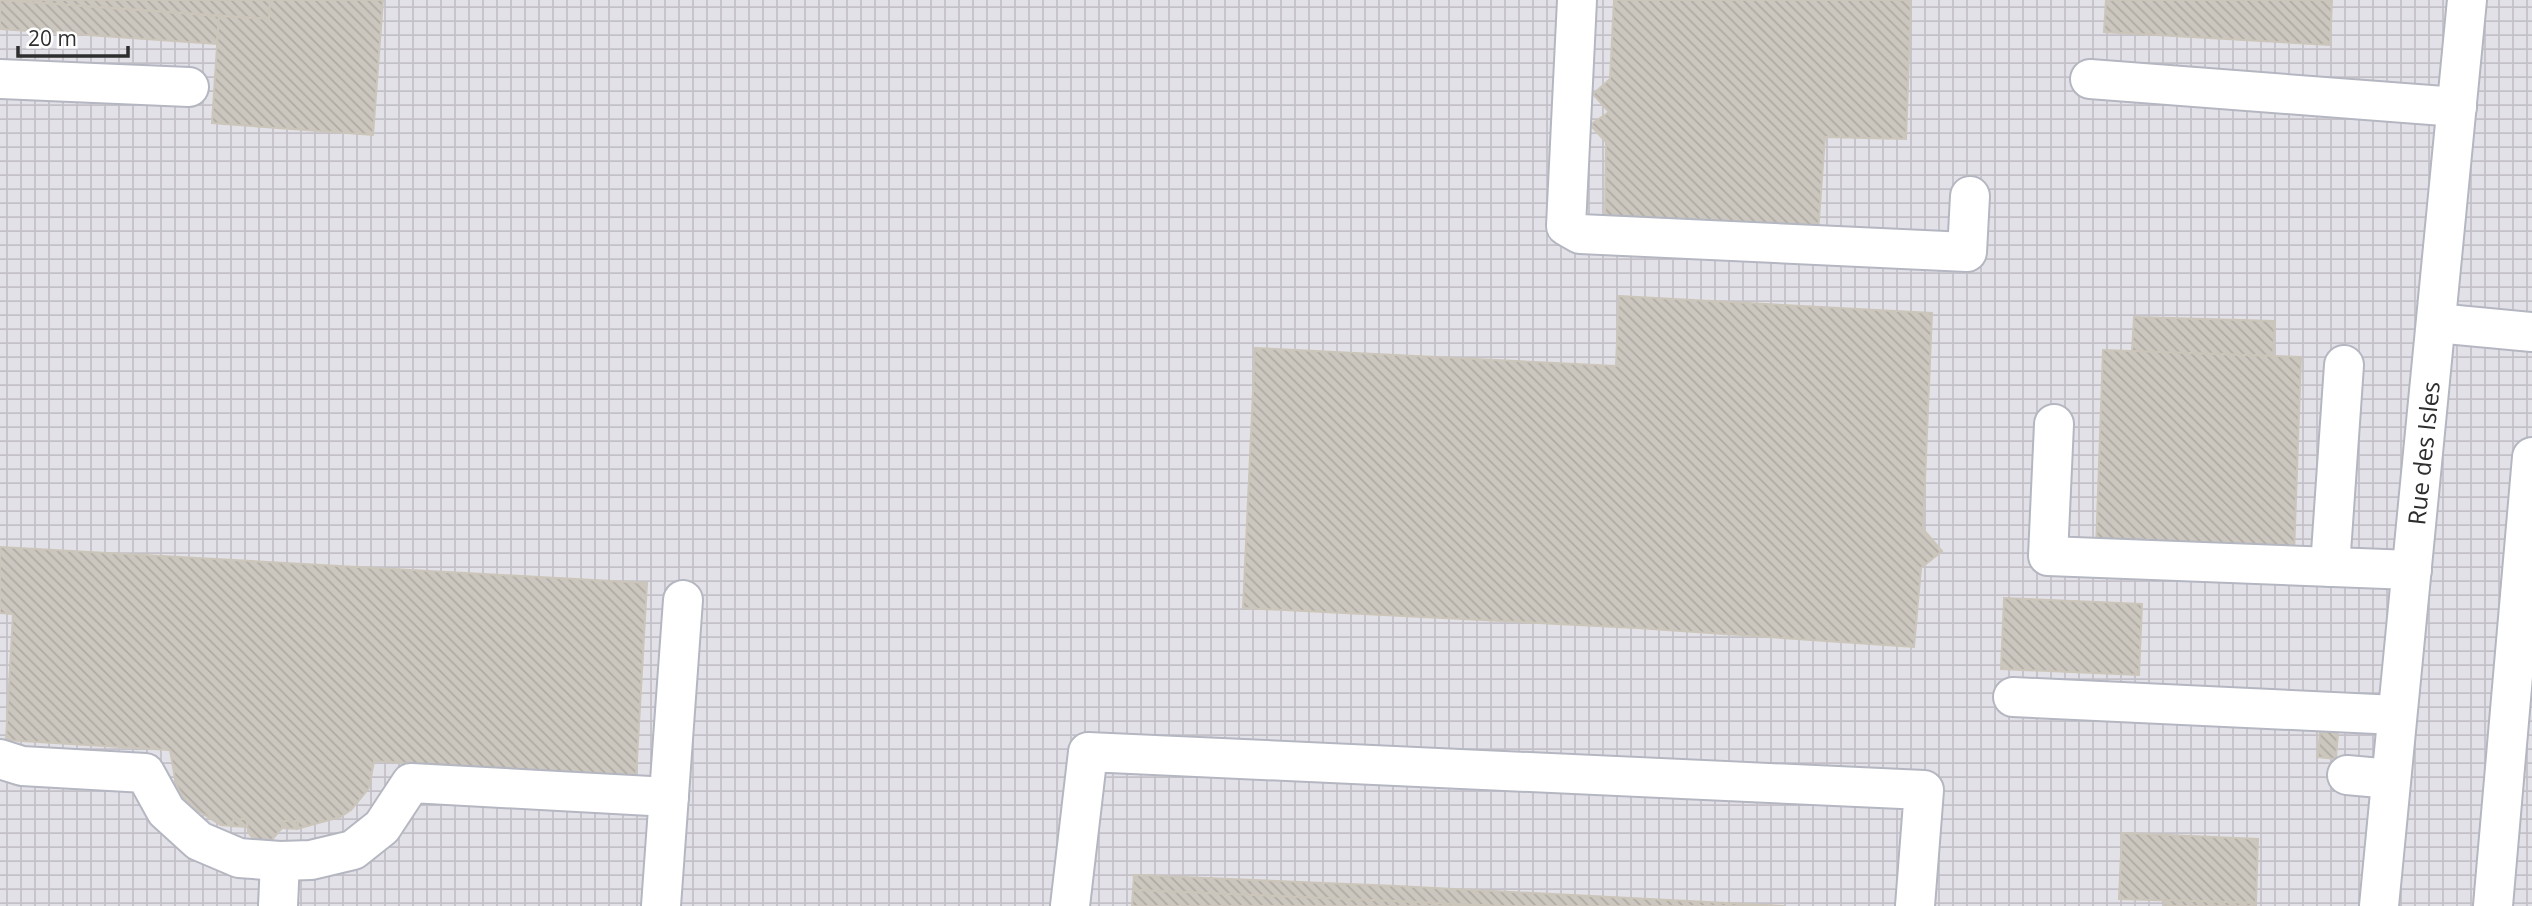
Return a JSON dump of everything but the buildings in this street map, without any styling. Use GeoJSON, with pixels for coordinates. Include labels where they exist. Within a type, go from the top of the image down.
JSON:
{"type":"FeatureCollection","features":[{"type":"Feature","properties":{"kind":"street"},"geometry":{"type":"LineString","coordinates":[[1577,0],[1566,226],[1580,234],[1967,252],[1970,196]]}},
{"type":"Feature","properties":{"kind":"street","name":"Rue des Isles"},"geometry":{"type":"LineString","coordinates":[[2379,906],[2467,0]]}},
{"type":"Feature","properties":{"kind":"street"},"geometry":{"type":"LineString","coordinates":[[0,79],[189,87]]}},
{"type":"Feature","properties":{"kind":"street"},"geometry":{"type":"LineString","coordinates":[[2090,79],[2457,107]]}},
{"type":"Feature","properties":{"kind":"street"},"geometry":{"type":"LineString","coordinates":[[2436,323],[2531,335]]}},
{"type":"Feature","properties":{"kind":"street"},"geometry":{"type":"LineString","coordinates":[[2330,567],[2344,365]]}},
{"type":"Feature","properties":{"kind":"street"},"geometry":{"type":"LineString","coordinates":[[2053,424],[2048,556],[2412,570]]}},
{"type":"Feature","properties":{"kind":"street"},"geometry":{"type":"LineString","coordinates":[[2493,906],[2532,457]]}},
{"type":"Feature","properties":{"kind":"street"},"geometry":{"type":"LineString","coordinates":[[661,906],[683,600]]}},
{"type":"Feature","properties":{"kind":"street"},"geometry":{"type":"LineString","coordinates":[[2013,697],[2397,715]]}},
{"type":"Feature","properties":{"kind":"street"},"geometry":{"type":"LineString","coordinates":[[1070,906],[1088,752],[1924,790],[1915,906]]}},
{"type":"Feature","properties":{"kind":"street"},"geometry":{"type":"LineString","coordinates":[[0,759],[22,765],[145,773],[166,811],[199,841],[239,858],[280,862],[311,860],[353,850],[382,827],[411,783],[669,797]]}},
{"type":"Feature","properties":{"kind":"street"},"geometry":{"type":"LineString","coordinates":[[2347,775],[2391,779]]}},
{"type":"Feature","properties":{"kind":"street"},"geometry":{"type":"LineString","coordinates":[[278,906],[280,862]]}},
{"type":"Feature","properties":{"kind":"shaded area"},"geometry":{"type":"Polygon","coordinates":[[[0,0],[2532,0],[2532,906],[0,906],[0,0]]]}}]}
